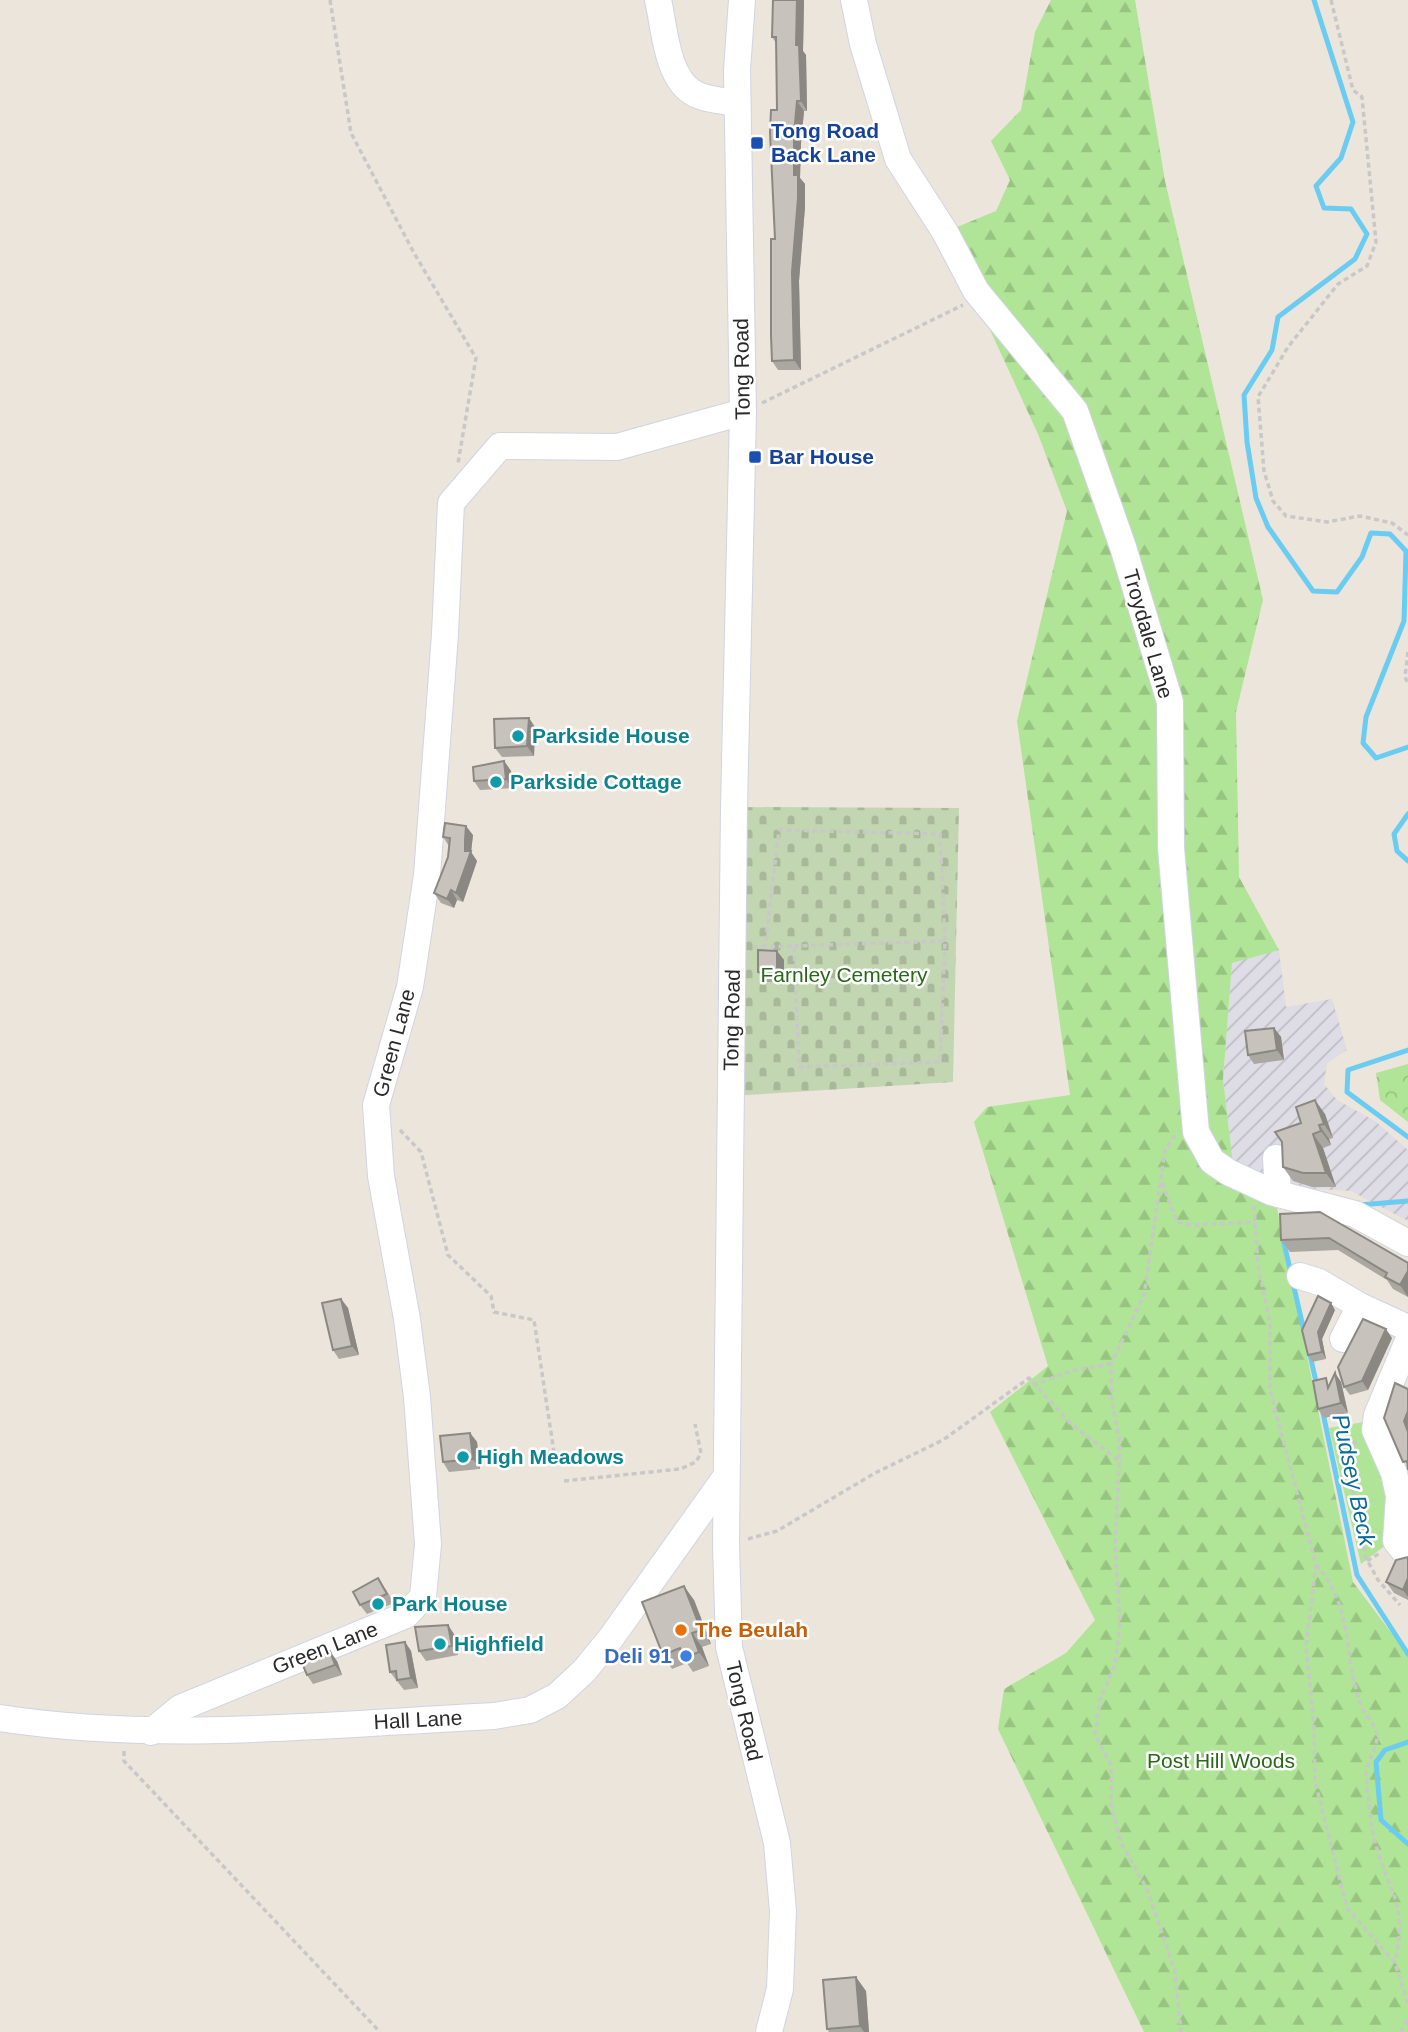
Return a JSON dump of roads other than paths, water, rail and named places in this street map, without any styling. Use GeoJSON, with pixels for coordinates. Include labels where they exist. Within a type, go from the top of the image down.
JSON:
{"type":"FeatureCollection","features":[{"type":"Feature","properties":{"kind":"street"},"geometry":{"type":"LineString","coordinates":[[658,0],[674,69],[682,84],[698,95],[737,103]]}},
{"type":"Feature","properties":{"kind":"street","name":"Tong Road"},"geometry":{"type":"LineString","coordinates":[[742,0],[737,103],[743,412],[725,1478],[729,1647],[776,1843],[783,1911],[780,1989],[769,2032]]}},
{"type":"Feature","properties":{"kind":"street","name":"Troydale Lane"},"geometry":{"type":"LineString","coordinates":[[854,0],[863,44],[898,159],[981,296],[1075,411],[1123,547],[1170,702],[1171,848],[1196,1132],[1212,1161],[1274,1197],[1355,1214],[1408,1243]]}},
{"type":"Feature","properties":{"kind":"street","name":"Green Lane"},"geometry":{"type":"LineString","coordinates":[[151,1732],[180,1708],[406,1615],[423,1597],[428,1544],[417,1397],[407,1319],[381,1175],[376,1105],[410,987],[427,875],[445,634],[451,503],[500,446],[617,447],[743,412]]}},
{"type":"Feature","properties":{"kind":"street"},"geometry":{"type":"LineString","coordinates":[[1274,1197],[1276,1157]]}},
{"type":"Feature","properties":{"kind":"street"},"geometry":{"type":"LineString","coordinates":[[1300,1276],[1319,1282],[1360,1306],[1408,1328]]}},
{"type":"Feature","properties":{"kind":"street"},"geometry":{"type":"LineString","coordinates":[[1343,1339],[1360,1306]]}},
{"type":"Feature","properties":{"kind":"street"},"geometry":{"type":"LineString","coordinates":[[1408,1341],[1401,1379],[1377,1415],[1375,1430],[1380,1449],[1394,1473],[1399,1496],[1396,1541],[1408,1556]]}},
{"type":"Feature","properties":{"kind":"street","name":"Hall Lane"},"geometry":{"type":"LineString","coordinates":[[0,1718],[45,1725],[151,1732],[494,1716],[530,1710],[557,1696],[584,1671],[611,1638],[725,1478]]}},
{"type":"Feature","properties":{"kind":"waterway","name":"Pudsey Beck"},"geometry":{"type":"LineString","coordinates":[[1314,0],[1353,122],[1341,158],[1316,186],[1324,208],[1351,209],[1367,234],[1355,259],[1278,317],[1272,350],[1244,395],[1247,442],[1256,498],[1268,527],[1313,591],[1337,592],[1362,557],[1371,533],[1390,534],[1406,551],[1404,621],[1366,717],[1363,743],[1376,758],[1408,747]]}},
{"type":"Feature","properties":{"kind":"waterway","name":"Pudsey Beck"},"geometry":{"type":"LineString","coordinates":[[1408,814],[1394,834],[1397,851],[1408,861]]}},
{"type":"Feature","properties":{"kind":"waterway","name":"Pudsey Beck"},"geometry":{"type":"LineString","coordinates":[[1408,1050],[1348,1070],[1347,1092],[1408,1137]]}},
{"type":"Feature","properties":{"kind":"waterway","name":"Pudsey Beck"},"geometry":{"type":"LineString","coordinates":[[1359,1205],[1408,1201]]}},
{"type":"Feature","properties":{"kind":"waterway","name":"Pudsey Beck"},"geometry":{"type":"LineString","coordinates":[[1283,1239],[1291,1273]]}},
{"type":"Feature","properties":{"kind":"waterway","name":"Pudsey Beck"},"geometry":{"type":"LineString","coordinates":[[1293,1283],[1304,1331]]}},
{"type":"Feature","properties":{"kind":"waterway","name":"Pudsey Beck"},"geometry":{"type":"LineString","coordinates":[[1310,1355],[1317,1386]]}},
{"type":"Feature","properties":{"kind":"waterway","name":"Pudsey Beck"},"geometry":{"type":"LineString","coordinates":[[1323,1413],[1357,1575],[1408,1654]]}},
{"type":"Feature","properties":{"kind":"waterway","name":"Pudsey Beck"},"geometry":{"type":"LineString","coordinates":[[1408,1742],[1385,1750],[1376,1762],[1381,1820],[1408,1844]]}},
{"type":"Feature","properties":{"kind":"place","name":"Tong Road Back Lane"},"geometry":{"type":"Point","coordinates":[757,143]}},
{"type":"Feature","properties":{"kind":"place","name":"Bar House"},"geometry":{"type":"Point","coordinates":[755,457]}},
{"type":"Feature","properties":{"kind":"place","name":"Parkside House"},"geometry":{"type":"Point","coordinates":[518,736]}},
{"type":"Feature","properties":{"kind":"place","name":"Parkside Cottage"},"geometry":{"type":"Point","coordinates":[496,782]}},
{"type":"Feature","properties":{"kind":"place","name":"High Meadows"},"geometry":{"type":"Point","coordinates":[463,1457]}},
{"type":"Feature","properties":{"kind":"place","name":"Park House"},"geometry":{"type":"Point","coordinates":[378,1604]}},
{"type":"Feature","properties":{"kind":"place","name":"The Beulah"},"geometry":{"type":"Point","coordinates":[681,1630]}},
{"type":"Feature","properties":{"kind":"place","name":"Highfield"},"geometry":{"type":"Point","coordinates":[440,1644]}},
{"type":"Feature","properties":{"kind":"place","name":"Deli 91"},"geometry":{"type":"Point","coordinates":[686,1656]}},
{"type":"Feature","properties":{"kind":"park label","name":"Farnley Cemetery"},"geometry":{"type":"Point","coordinates":[844,975]}},
{"type":"Feature","properties":{"kind":"park label","name":"Post Hill Woods"},"geometry":{"type":"Point","coordinates":[1221,1761]}}]}
